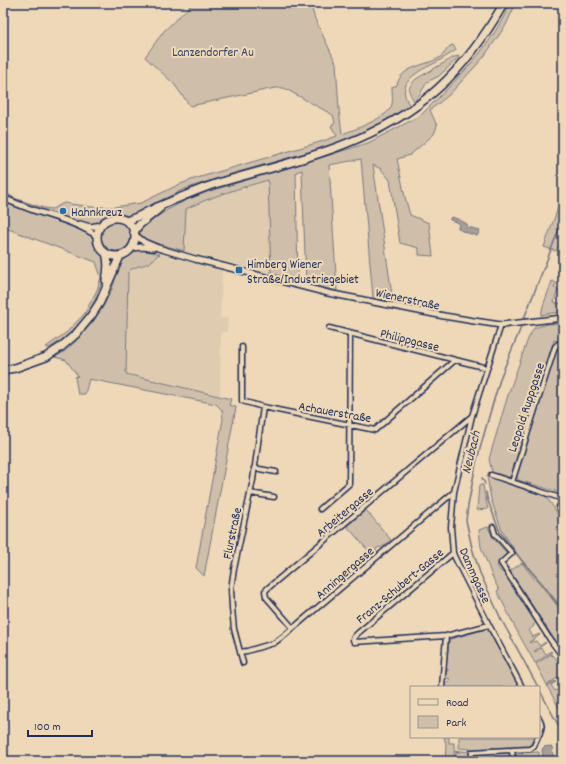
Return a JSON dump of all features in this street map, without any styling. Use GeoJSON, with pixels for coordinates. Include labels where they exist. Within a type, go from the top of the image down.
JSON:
{"type":"FeatureCollection","features":[{"type":"Feature","properties":{"kind":"main road"},"geometry":{"type":"LineString","coordinates":[[126,221],[193,192],[344,145],[405,115],[438,90],[475,50],[504,3]]}},
{"type":"Feature","properties":{"kind":"main road"},"geometry":{"type":"LineString","coordinates":[[106,253],[120,256],[128,252],[132,248],[135,234],[139,225],[164,205]]}},
{"type":"Feature","properties":{"kind":"main road"},"geometry":{"type":"LineString","coordinates":[[105,288],[108,258],[106,253],[98,244],[97,236],[99,228],[104,222],[118,218],[130,224],[135,234]]}},
{"type":"Feature","properties":{"kind":"main road"},"geometry":{"type":"LineString","coordinates":[[3,370],[15,368],[46,357],[76,334],[100,302],[120,256]]}},
{"type":"Feature","properties":{"kind":"street"},"geometry":{"type":"LineString","coordinates":[[3,198],[15,204],[89,230],[97,236]]}},
{"type":"Feature","properties":{"kind":"street"},"geometry":{"type":"LineString","coordinates":[[66,221],[90,226],[101,225]]}},
{"type":"Feature","properties":{"kind":"street","name":"Wienerstraße"},"geometry":{"type":"LineString","coordinates":[[135,234],[144,242],[158,248],[196,259],[328,293],[474,322],[501,325],[563,318]]}},
{"type":"Feature","properties":{"kind":"street","name":"Wienerstraße"},"geometry":{"type":"LineString","coordinates":[[132,248],[158,248]]}},
{"type":"Feature","properties":{"kind":"street","name":"Dammgasse"},"geometry":{"type":"LineString","coordinates":[[501,325],[472,416],[454,492],[451,527],[453,553],[521,686]]}},
{"type":"Feature","properties":{"kind":"street","name":"Philippgasse"},"geometry":{"type":"LineString","coordinates":[[329,328],[487,368]]}},
{"type":"Feature","properties":{"kind":"street"},"geometry":{"type":"LineString","coordinates":[[320,509],[349,484],[350,334]]}},
{"type":"Feature","properties":{"kind":"street","name":"Leopold Ruppgasse"},"geometry":{"type":"LineString","coordinates":[[512,482],[555,346],[558,344],[563,345]]}},
{"type":"Feature","properties":{"kind":"street","name":"Achauerstraße"},"geometry":{"type":"LineString","coordinates":[[242,347],[242,401],[263,407],[374,430],[455,360]]}},
{"type":"Feature","properties":{"kind":"street","name":"Flurstraße"},"geometry":{"type":"LineString","coordinates":[[243,664],[234,628],[232,589],[234,569],[250,493],[263,407]]}},
{"type":"Feature","properties":{"kind":"street","name":"Arbeitergasse"},"geometry":{"type":"LineString","coordinates":[[293,628],[266,597],[265,592],[268,588],[472,416]]}},
{"type":"Feature","properties":{"kind":"street"},"geometry":{"type":"LineString","coordinates":[[254,468],[276,472]]}},
{"type":"Feature","properties":{"kind":"street"},"geometry":{"type":"LineString","coordinates":[[491,475],[563,499],[559,507],[563,513]]}},
{"type":"Feature","properties":{"kind":"street","name":"Anningergasse"},"geometry":{"type":"LineString","coordinates":[[240,652],[274,643],[454,492]]}},
{"type":"Feature","properties":{"kind":"street"},"geometry":{"type":"LineString","coordinates":[[250,493],[274,497]]}},
{"type":"Feature","properties":{"kind":"street"},"geometry":{"type":"LineString","coordinates":[[493,527],[495,534],[512,553],[501,563],[563,657]]}},
{"type":"Feature","properties":{"kind":"street","name":"Franz-Schubert-Gasse"},"geometry":{"type":"LineString","coordinates":[[446,636],[354,642],[353,640],[358,633],[453,553]]}},
{"type":"Feature","properties":{"kind":"street"},"geometry":{"type":"LineString","coordinates":[[442,686],[446,636],[489,625]]}},
{"type":"Feature","properties":{"kind":"street"},"geometry":{"type":"LineString","coordinates":[[540,721],[542,727],[540,732]]}},
{"type":"Feature","properties":{"kind":"street"},"geometry":{"type":"LineString","coordinates":[[471,761],[472,752],[531,748],[534,746],[537,738]]}},
{"type":"Feature","properties":{"kind":"street"},"geometry":{"type":"LineString","coordinates":[[512,750],[513,761]]}},
{"type":"Feature","properties":{"kind":"shaded area"},"geometry":{"type":"Polygon","coordinates":[[[268,180],[271,273],[184,251],[186,209],[224,193],[268,180]]]}},
{"type":"Feature","properties":{"kind":"shaded area"},"geometry":{"type":"Polygon","coordinates":[[[452,217],[467,224],[468,228],[480,231],[477,236],[462,231],[458,228],[459,223],[450,220],[452,217]]]}},
{"type":"Feature","properties":{"kind":"shaded area"},"geometry":{"type":"Polygon","coordinates":[[[160,254],[222,271],[220,318],[228,318],[227,332],[221,332],[220,396],[126,374],[128,272],[134,267],[145,265],[153,261],[156,255],[160,254]]]}},
{"type":"Feature","properties":{"kind":"shaded area"},"geometry":{"type":"Polygon","coordinates":[[[549,746],[552,747],[553,755],[556,761],[543,761],[542,749],[549,746]]]}},
{"type":"Feature","properties":{"kind":"green space","name":"Lanzendorfer Au"},"geometry":{"type":"Polygon","coordinates":[[[193,3],[310,3],[315,19],[336,63],[342,134],[368,124],[386,113],[392,104],[392,87],[397,85],[399,79],[408,70],[439,58],[450,46],[453,45],[456,50],[410,78],[406,84],[405,90],[406,98],[410,106],[375,127],[354,137],[323,148],[224,176],[182,190],[154,204],[135,216],[130,217],[116,214],[109,215],[96,224],[91,225],[19,203],[3,196],[3,192],[17,199],[44,208],[52,209],[64,203],[92,207],[114,207],[141,203],[194,179],[337,136],[331,126],[335,123],[333,115],[284,88],[275,88],[190,106],[174,84],[145,57],[163,32],[193,3]]]}},
{"type":"Feature","properties":{"kind":"green space"},"geometry":{"type":"Polygon","coordinates":[[[510,3],[516,3],[506,25],[483,58],[449,95],[430,110],[437,126],[434,134],[410,155],[397,159],[410,215],[429,223],[433,256],[419,255],[419,248],[400,243],[390,180],[381,169],[373,165],[393,302],[373,298],[361,159],[329,165],[337,291],[306,284],[302,170],[296,172],[298,281],[271,273],[268,180],[216,196],[186,209],[184,251],[149,241],[142,237],[140,231],[143,227],[167,210],[189,199],[207,192],[368,143],[418,117],[472,62],[493,34],[510,3]]]}},
{"type":"Feature","properties":{"kind":"green space"},"geometry":{"type":"Polygon","coordinates":[[[460,56],[439,76],[427,82],[414,101],[409,90],[416,79],[454,57],[460,56]]]}},
{"type":"Feature","properties":{"kind":"green space"},"geometry":{"type":"Polygon","coordinates":[[[563,194],[563,235],[556,251],[544,247],[563,194]]]}},
{"type":"Feature","properties":{"kind":"green space"},"geometry":{"type":"Polygon","coordinates":[[[3,202],[89,233],[104,260],[105,266],[99,291],[89,311],[76,328],[49,348],[46,347],[67,332],[85,313],[97,290],[101,277],[96,262],[3,227],[3,202]]]}},
{"type":"Feature","properties":{"kind":"green space"},"geometry":{"type":"Polygon","coordinates":[[[116,221],[127,225],[131,236],[127,247],[116,251],[105,247],[101,236],[105,225],[116,221]]]}},
{"type":"Feature","properties":{"kind":"green space"},"geometry":{"type":"Polygon","coordinates":[[[139,249],[160,254],[157,255],[152,261],[133,268],[128,272],[126,374],[231,399],[229,405],[236,407],[204,576],[196,568],[223,419],[222,410],[216,404],[89,379],[85,394],[78,394],[75,377],[78,376],[66,360],[55,357],[64,352],[75,342],[93,322],[112,289],[121,262],[139,249]]]}},
{"type":"Feature","properties":{"kind":"green space"},"geometry":{"type":"Polygon","coordinates":[[[552,281],[556,283],[554,288],[558,289],[554,302],[559,304],[560,302],[563,303],[563,313],[541,315],[543,306],[552,281]]]}},
{"type":"Feature","properties":{"kind":"green space"},"geometry":{"type":"Polygon","coordinates":[[[563,323],[563,342],[554,340],[511,475],[509,477],[492,472],[489,459],[508,395],[528,339],[534,328],[548,324],[563,323]]]}},
{"type":"Feature","properties":{"kind":"green space"},"geometry":{"type":"Polygon","coordinates":[[[559,346],[563,347],[563,490],[558,492],[518,480],[517,476],[557,348],[559,346]]]}},
{"type":"Feature","properties":{"kind":"green space"},"geometry":{"type":"Polygon","coordinates":[[[487,476],[546,496],[563,522],[563,610],[544,585],[520,558],[502,531],[491,499],[487,476]]]}},
{"type":"Feature","properties":{"kind":"green space"},"geometry":{"type":"Polygon","coordinates":[[[479,485],[483,485],[488,509],[477,510],[479,485]]]}},
{"type":"Feature","properties":{"kind":"green space"},"geometry":{"type":"Polygon","coordinates":[[[366,510],[391,540],[381,548],[379,547],[376,549],[376,552],[372,555],[347,526],[366,510]]]}},
{"type":"Feature","properties":{"kind":"green space"},"geometry":{"type":"Polygon","coordinates":[[[488,527],[493,538],[507,553],[497,565],[500,571],[504,573],[537,622],[529,630],[533,637],[539,634],[540,635],[529,642],[536,641],[540,646],[545,642],[546,643],[534,651],[535,652],[541,648],[546,654],[551,651],[552,652],[535,663],[497,591],[499,590],[481,547],[479,530],[488,527]]]}},
{"type":"Feature","properties":{"kind":"green space"},"geometry":{"type":"Polygon","coordinates":[[[522,563],[563,613],[563,653],[510,571],[522,563]]]}},
{"type":"Feature","properties":{"kind":"green space"},"geometry":{"type":"Polygon","coordinates":[[[486,629],[488,630],[518,686],[445,686],[445,683],[450,682],[449,678],[445,679],[446,671],[448,671],[448,669],[446,669],[449,640],[486,629]]]}},
{"type":"Feature","properties":{"kind":"green space"},"geometry":{"type":"Polygon","coordinates":[[[551,654],[563,666],[563,674],[547,685],[536,664],[551,654]]]}},
{"type":"Feature","properties":{"kind":"green space"},"geometry":{"type":"Polygon","coordinates":[[[555,681],[556,682],[551,685],[555,691],[561,687],[563,689],[563,715],[547,686],[555,681]]]}},
{"type":"Feature","properties":{"kind":"green space"},"geometry":{"type":"Polygon","coordinates":[[[444,738],[449,738],[449,743],[454,743],[454,750],[469,752],[468,761],[455,761],[456,752],[460,752],[454,751],[454,761],[445,761],[446,744],[444,738]]]}},
{"type":"Feature","properties":{"kind":"green space"},"geometry":{"type":"Polygon","coordinates":[[[459,738],[534,738],[531,744],[528,746],[469,749],[459,748],[459,738]]]}},
{"type":"Feature","properties":{"kind":"green space"},"geometry":{"type":"Polygon","coordinates":[[[539,752],[539,761],[517,761],[516,755],[518,753],[539,752]]]}},
{"type":"Feature","properties":{"kind":"green space"},"geometry":{"type":"Polygon","coordinates":[[[508,753],[510,755],[510,761],[474,761],[477,755],[508,753]]]}},
{"type":"Feature","properties":{"kind":"waterway","name":"Neubach"},"geometry":{"type":"LineString","coordinates":[[523,321],[563,219]]}},
{"type":"Feature","properties":{"kind":"waterway","name":"Neubach"},"geometry":{"type":"LineString","coordinates":[[522,325],[501,376],[488,420],[476,463],[466,520],[472,548],[480,573],[501,619],[537,686]]}},
{"type":"Feature","properties":{"kind":"waterway"},"geometry":{"type":"LineString","coordinates":[[482,478],[485,484]]}},
{"type":"Feature","properties":{"kind":"waterway"},"geometry":{"type":"LineString","coordinates":[[486,492],[500,532],[563,611]]}},
{"type":"Feature","properties":{"kind":"waterway","name":"Neubach"},"geometry":{"type":"LineString","coordinates":[[540,691],[563,734]]}},
{"type":"Feature","properties":{"kind":"place","name":"Hahnkreuz"},"geometry":{"type":"Point","coordinates":[63,211]}},
{"type":"Feature","properties":{"kind":"place","name":"Himberg Wiener Straße/Industriegebiet"},"geometry":{"type":"Point","coordinates":[239,270]}}]}
